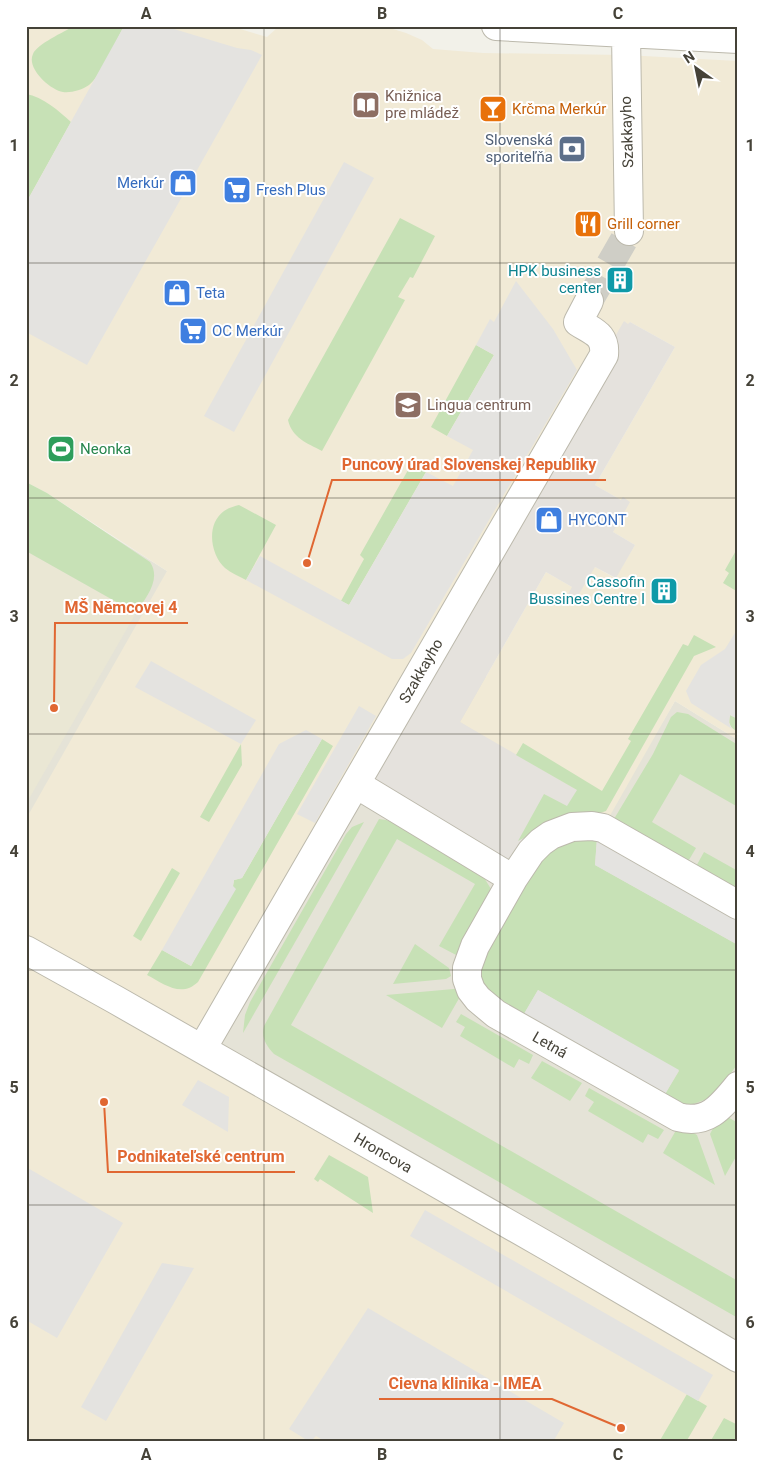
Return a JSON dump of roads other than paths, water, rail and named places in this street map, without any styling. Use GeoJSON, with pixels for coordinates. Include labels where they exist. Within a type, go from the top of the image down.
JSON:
{"type":"FeatureCollection","features":[{"type":"Feature","properties":{"kind":"street"},"geometry":{"type":"LineString","coordinates":[[496,26],[738,39]]}},
{"type":"Feature","properties":{"kind":"street","name":"Szakkayho"},"geometry":{"type":"LineString","coordinates":[[626,33],[629,231]]}},
{"type":"Feature","properties":{"kind":"street","name":"Szakkayho"},"geometry":{"type":"LineString","coordinates":[[202,1049],[604,355],[605,344],[601,337],[578,322],[589,301]]}},
{"type":"Feature","properties":{"kind":"street"},"geometry":{"type":"LineString","coordinates":[[356,784],[513,879]]}},
{"type":"Feature","properties":{"kind":"street","name":"Letná"},"geometry":{"type":"LineString","coordinates":[[738,905],[612,832],[592,826],[572,828],[551,835],[531,852],[513,879],[475,946],[469,958],[467,968],[467,979],[471,990],[484,1005],[678,1118],[699,1120],[709,1115],[738,1086]]}},
{"type":"Feature","properties":{"kind":"street","name":"Hroncova"},"geometry":{"type":"LineString","coordinates":[[26,950],[554,1250],[738,1358]]}},
{"type":"Feature","properties":{"kind":"tunnel"},"geometry":{"type":"LineString","coordinates":[[589,301],[629,231]]}},
{"type":"Feature","properties":{"kind":"place","name":"Knižnica pre mládež"},"geometry":{"type":"Point","coordinates":[366,105]}},
{"type":"Feature","properties":{"kind":"place","name":"Krčma Merkúr"},"geometry":{"type":"Point","coordinates":[493,109]}},
{"type":"Feature","properties":{"kind":"place","name":"Slovenská sporiteľňa"},"geometry":{"type":"Point","coordinates":[572,149]}},
{"type":"Feature","properties":{"kind":"place","name":"Merkúr"},"geometry":{"type":"Point","coordinates":[183,183]}},
{"type":"Feature","properties":{"kind":"place","name":"Fresh Plus"},"geometry":{"type":"Point","coordinates":[237,190]}},
{"type":"Feature","properties":{"kind":"place","name":"Grill corner"},"geometry":{"type":"Point","coordinates":[588,224]}},
{"type":"Feature","properties":{"kind":"place","name":"HPK business center"},"geometry":{"type":"Point","coordinates":[620,280]}},
{"type":"Feature","properties":{"kind":"place","name":"Teta"},"geometry":{"type":"Point","coordinates":[177,293]}},
{"type":"Feature","properties":{"kind":"place","name":"OC Merkúr"},"geometry":{"type":"Point","coordinates":[193,331]}},
{"type":"Feature","properties":{"kind":"place","name":"Lingua centrum"},"geometry":{"type":"Point","coordinates":[408,405]}},
{"type":"Feature","properties":{"kind":"place","name":"Neonka"},"geometry":{"type":"Point","coordinates":[61,449]}},
{"type":"Feature","properties":{"kind":"place","name":"HYCONT"},"geometry":{"type":"Point","coordinates":[549,520]}},
{"type":"Feature","properties":{"kind":"place","name":"Puncový úrad Slovenskej Republiky"},"geometry":{"type":"Point","coordinates":[307,563]}},
{"type":"Feature","properties":{"kind":"place","name":"Cassofin Bussines Centre I"},"geometry":{"type":"Point","coordinates":[664,591]}},
{"type":"Feature","properties":{"kind":"place","name":"MŠ Němcovej 4"},"geometry":{"type":"Point","coordinates":[54,708]}},
{"type":"Feature","properties":{"kind":"place","name":"Podnikateľské centrum"},"geometry":{"type":"Point","coordinates":[104,1102]}},
{"type":"Feature","properties":{"kind":"place","name":"Cievna klinika - IMEA"},"geometry":{"type":"Point","coordinates":[621,1428]}}]}
